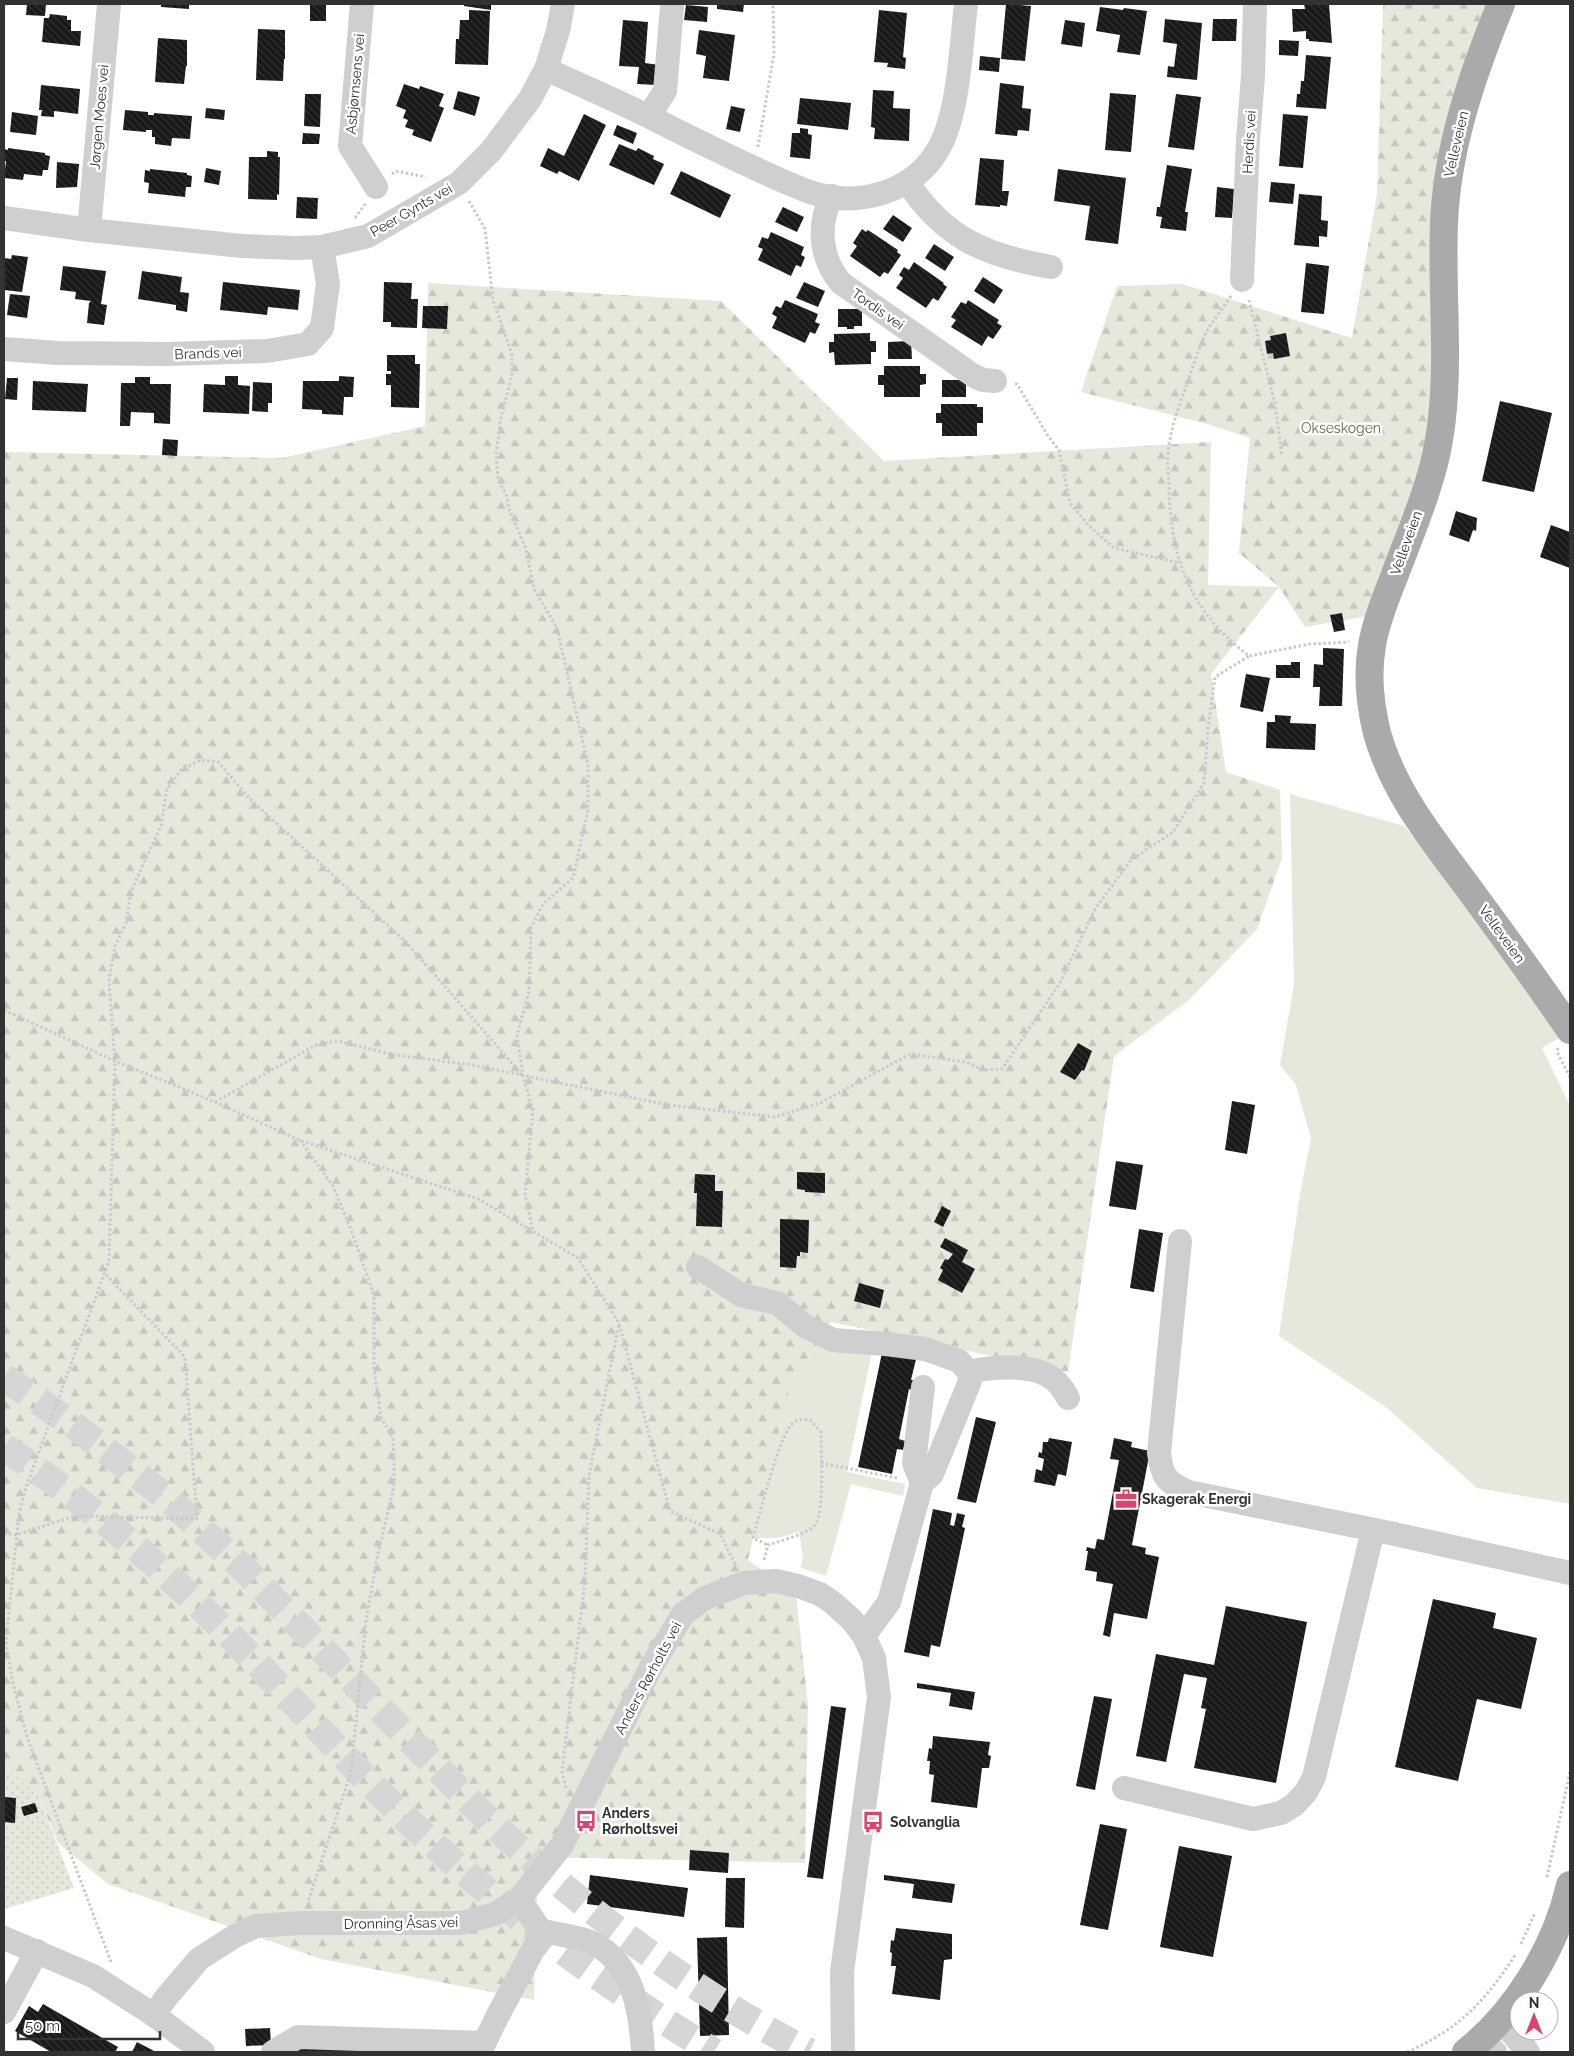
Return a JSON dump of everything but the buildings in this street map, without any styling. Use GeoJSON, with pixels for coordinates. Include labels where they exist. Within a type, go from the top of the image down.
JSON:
{"type":"FeatureCollection","features":[{"type":"Feature","properties":{"kind":"main road","name":"Velleveien"},"geometry":{"type":"LineString","coordinates":[[1501,4],[1462,112],[1450,166],[1444,224],[1444,393],[1439,440],[1430,476],[1380,614],[1372,645],[1370,690],[1384,757],[1397,784],[1437,845],[1522,960],[1565,1037]]}},
{"type":"Feature","properties":{"kind":"main road"},"geometry":{"type":"LineString","coordinates":[[1480,2048],[1545,1956],[1558,1884]]}},
{"type":"Feature","properties":{"kind":"street","name":"Jørgen Moes vei"},"geometry":{"type":"LineString","coordinates":[[89,230],[109,4]]}},
{"type":"Feature","properties":{"kind":"street","name":"Asbjørnsens vei"},"geometry":{"type":"LineString","coordinates":[[362,4],[350,146],[376,187]]}},
{"type":"Feature","properties":{"kind":"street","name":"Peer Gynts vei"},"geometry":{"type":"LineString","coordinates":[[4,218],[89,230],[242,246],[322,247],[368,236],[459,183],[497,144],[530,99],[546,69],[558,31],[563,4]]}},
{"type":"Feature","properties":{"kind":"street"},"geometry":{"type":"LineString","coordinates":[[546,69],[649,116],[754,168],[811,192],[855,198],[871,196],[894,190],[908,183],[921,172],[938,150],[947,132],[953,105],[966,4]]}},
{"type":"Feature","properties":{"kind":"street","name":"Herdis vei"},"geometry":{"type":"LineString","coordinates":[[1242,280],[1248,140],[1254,76],[1256,4]]}},
{"type":"Feature","properties":{"kind":"street"},"geometry":{"type":"LineString","coordinates":[[649,116],[665,91],[672,6]]}},
{"type":"Feature","properties":{"kind":"street"},"geometry":{"type":"LineString","coordinates":[[908,183],[946,228],[970,243],[1001,256],[1051,267]]}},
{"type":"Feature","properties":{"kind":"street","name":"Tordis vei"},"geometry":{"type":"LineString","coordinates":[[832,196],[825,210],[823,238],[827,262],[831,271],[841,283],[974,376],[983,380],[994,381]]}},
{"type":"Feature","properties":{"kind":"street","name":"Brands vei"},"geometry":{"type":"LineString","coordinates":[[4,349],[58,353],[167,354],[267,351],[308,344],[322,328],[328,284],[322,247]]}},
{"type":"Feature","properties":{"kind":"street"},"geometry":{"type":"LineString","coordinates":[[1180,1241],[1159,1454],[1161,1472],[1172,1485],[1188,1492],[1570,1573]]}},
{"type":"Feature","properties":{"kind":"street"},"geometry":{"type":"LineString","coordinates":[[698,1267],[741,1295],[777,1303],[806,1326],[833,1340],[925,1349],[959,1361],[969,1372],[970,1381],[932,1474],[922,1483],[889,1602],[864,1636]]}},
{"type":"Feature","properties":{"kind":"street"},"geometry":{"type":"LineString","coordinates":[[969,1372],[985,1368],[1036,1371],[1046,1374],[1057,1382],[1068,1398]]}},
{"type":"Feature","properties":{"kind":"street"},"geometry":{"type":"LineString","coordinates":[[922,1483],[914,1463],[923,1387]]}},
{"type":"Feature","properties":{"kind":"street"},"geometry":{"type":"LineString","coordinates":[[1124,1788],[1253,1819],[1281,1813],[1294,1806],[1306,1792],[1314,1777],[1373,1530]]}},
{"type":"Feature","properties":{"kind":"street","name":"Anders Rørholts vei"},"geometry":{"type":"LineString","coordinates":[[519,1899],[562,1845],[650,1669],[682,1614],[705,1598],[744,1583],[776,1581],[820,1594],[834,1603],[852,1620],[864,1636],[874,1658],[879,1697],[842,1972],[843,2052]]}},
{"type":"Feature","properties":{"kind":"street"},"geometry":{"type":"LineString","coordinates":[[273,2052],[298,2037],[482,2048],[542,1933],[519,1899]]}},
{"type":"Feature","properties":{"kind":"street"},"geometry":{"type":"LineString","coordinates":[[519,1899],[540,1930],[587,1941],[609,1953],[625,1972],[637,2000],[643,2052]]}},
{"type":"Feature","properties":{"kind":"street","name":"Dronning Åsas vei"},"geometry":{"type":"LineString","coordinates":[[154,2015],[199,1959],[235,1936],[256,1926],[301,1923],[460,1923],[495,1914],[519,1899]]}},
{"type":"Feature","properties":{"kind":"street"},"geometry":{"type":"LineString","coordinates":[[4,1938],[38,1951],[92,1976],[154,2015],[203,2052]]}},
{"type":"Feature","properties":{"kind":"street"},"geometry":{"type":"LineString","coordinates":[[4,2012],[38,1951]]}},
{"type":"Feature","properties":{"kind":"street"},"geometry":{"type":"LineString","coordinates":[[1501,2020],[1528,2052]]}},
{"type":"Feature","properties":{"kind":"path"},"geometry":{"type":"LineString","coordinates":[[754,168],[774,54],[773,4]]}},
{"type":"Feature","properties":{"kind":"path"},"geometry":{"type":"LineString","coordinates":[[459,183],[485,229],[493,300],[512,354],[512,376],[501,416],[496,454],[498,480],[506,494],[509,509],[526,549],[534,589],[557,628],[588,765],[588,810],[573,878],[543,904],[531,928],[529,992],[517,1035],[523,1076],[533,1110],[525,1194],[532,1231]]}},
{"type":"Feature","properties":{"kind":"path"},"geometry":{"type":"LineString","coordinates":[[1242,280],[1254,316],[1275,404],[1282,455]]}},
{"type":"Feature","properties":{"kind":"path"},"geometry":{"type":"LineString","coordinates":[[1242,280],[1208,330],[1187,384],[1171,434],[1168,454],[1170,516],[1173,541],[1190,588],[1215,626],[1230,642],[1249,656]]}},
{"type":"Feature","properties":{"kind":"path"},"geometry":{"type":"LineString","coordinates":[[994,381],[1017,384],[1048,436],[1059,450],[1070,504],[1089,526],[1114,548],[1180,563]]}},
{"type":"Feature","properties":{"kind":"path"},"geometry":{"type":"LineString","coordinates":[[215,1102],[318,1044],[338,1041],[395,1055],[473,1064],[668,1105],[775,1117],[820,1103],[910,1054],[966,1062],[983,1070],[1002,1069],[1060,983],[1095,909],[1132,860],[1172,832],[1204,783],[1208,728],[1215,677],[1249,656],[1330,642],[1357,642],[1372,645]]}},
{"type":"Feature","properties":{"kind":"path"},"geometry":{"type":"LineString","coordinates":[[114,1970],[27,1737],[12,1679],[6,1641],[16,1535],[26,1487],[110,1261],[115,1061],[109,982],[115,946],[126,923],[131,891],[161,826],[167,789],[182,769],[201,760],[218,762],[249,798],[407,943],[523,1076]]}},
{"type":"Feature","properties":{"kind":"path"},"geometry":{"type":"LineString","coordinates":[[4,1010],[115,1061],[215,1102],[299,1140],[478,1198],[578,1258],[619,1323],[670,1511],[720,1534],[744,1583]]}},
{"type":"Feature","properties":{"kind":"path"},"geometry":{"type":"LineString","coordinates":[[1565,1037],[1557,1052],[1570,1077]]}},
{"type":"Feature","properties":{"kind":"path"},"geometry":{"type":"LineString","coordinates":[[299,1140],[333,1186],[374,1295],[374,1369],[381,1416],[393,1438],[394,1458],[394,1486],[377,1558],[366,1620],[351,1772],[301,1923]]}},
{"type":"Feature","properties":{"kind":"path"},"geometry":{"type":"LineString","coordinates":[[4,1533],[16,1535],[75,1516],[197,1519],[184,1357],[105,1274]]}},
{"type":"Feature","properties":{"kind":"path"},"geometry":{"type":"LineString","coordinates":[[575,1820],[562,1771],[585,1581],[589,1475],[619,1323]]}},
{"type":"Feature","properties":{"kind":"path"},"geometry":{"type":"LineString","coordinates":[[801,1419],[810,1420],[821,1432],[821,1501],[815,1525],[799,1534],[768,1545],[753,1538],[778,1452],[792,1423],[801,1419]]}},
{"type":"Feature","properties":{"kind":"path"},"geometry":{"type":"LineString","coordinates":[[821,1463],[922,1483]]}},
{"type":"Feature","properties":{"kind":"path"},"geometry":{"type":"LineString","coordinates":[[763,1568],[768,1545]]}},
{"type":"Feature","properties":{"kind":"path"},"geometry":{"type":"LineString","coordinates":[[1558,1884],[1570,1772]]}},
{"type":"Feature","properties":{"kind":"path"},"geometry":{"type":"LineString","coordinates":[[1408,2052],[1434,2040],[1457,2025],[1493,1989],[1519,1949],[1538,1907]]}},
{"type":"Feature","properties":{"kind":"green space","name":"Okseskogen"},"geometry":{"type":"Polygon","coordinates":[[[1383,4],[1492,4],[1445,201],[1444,386],[1380,614],[1305,627],[1279,587],[1239,553],[1250,438],[1207,424],[1081,392],[1117,286],[1182,284],[1352,338],[1377,194],[1383,4]]]}},
{"type":"Feature","properties":{"kind":"green space"},"geometry":{"type":"Polygon","coordinates":[[[428,283],[721,301],[884,461],[1211,442],[1208,585],[1279,587],[1211,674],[1226,772],[1280,790],[1282,858],[1257,929],[1189,1000],[1114,1056],[1068,1372],[831,1322],[790,1386],[748,1560],[796,1595],[808,1705],[805,1863],[538,1857],[534,2000],[321,1959],[108,1884],[58,1843],[39,1797],[4,1765],[4,452],[282,458],[425,426],[428,283]]]}},
{"type":"Feature","properties":{"kind":"green space"},"geometry":{"type":"Polygon","coordinates":[[[1290,794],[1404,826],[1522,960],[1570,1032],[1542,1048],[1570,1106],[1570,1504],[1477,1488],[1387,1408],[1279,1336],[1300,1194],[1311,1138],[1296,1085],[1280,1065],[1294,985],[1290,794]]]}},
{"type":"Feature","properties":{"kind":"green space"},"geometry":{"type":"Polygon","coordinates":[[[817,1344],[873,1347],[847,1472],[905,1484],[903,1496],[851,1484],[826,1576],[801,1568],[803,1556],[799,1532],[777,1538],[753,1538],[790,1386],[817,1344]]]}},
{"type":"Feature","properties":{"kind":"green space"},"geometry":{"type":"Polygon","coordinates":[[[4,1765],[39,1797],[74,1888],[4,1909],[4,1765]]]}},
{"type":"Feature","properties":{"kind":"tunnel"},"geometry":{"type":"LineString","coordinates":[[4,1377],[76,1427],[163,1495],[193,1522],[246,1571],[485,1817],[560,1884],[599,1916],[680,1975],[765,2028],[809,2052]]}},
{"type":"Feature","properties":{"kind":"tunnel"},"geometry":{"type":"LineString","coordinates":[[4,1447],[74,1497],[163,1571],[236,1642],[387,1800],[463,1871],[543,1936],[627,1996],[714,2052]]}},
{"type":"Feature","properties":{"kind":"place","name":"Skagerak Energi"},"geometry":{"type":"Point","coordinates":[1126,1499]}},
{"type":"Feature","properties":{"kind":"place","name":"Anders Rørholtsvei"},"geometry":{"type":"Point","coordinates":[586,1821]}},
{"type":"Feature","properties":{"kind":"place","name":"Solvanglia"},"geometry":{"type":"Point","coordinates":[873,1822]}}]}
